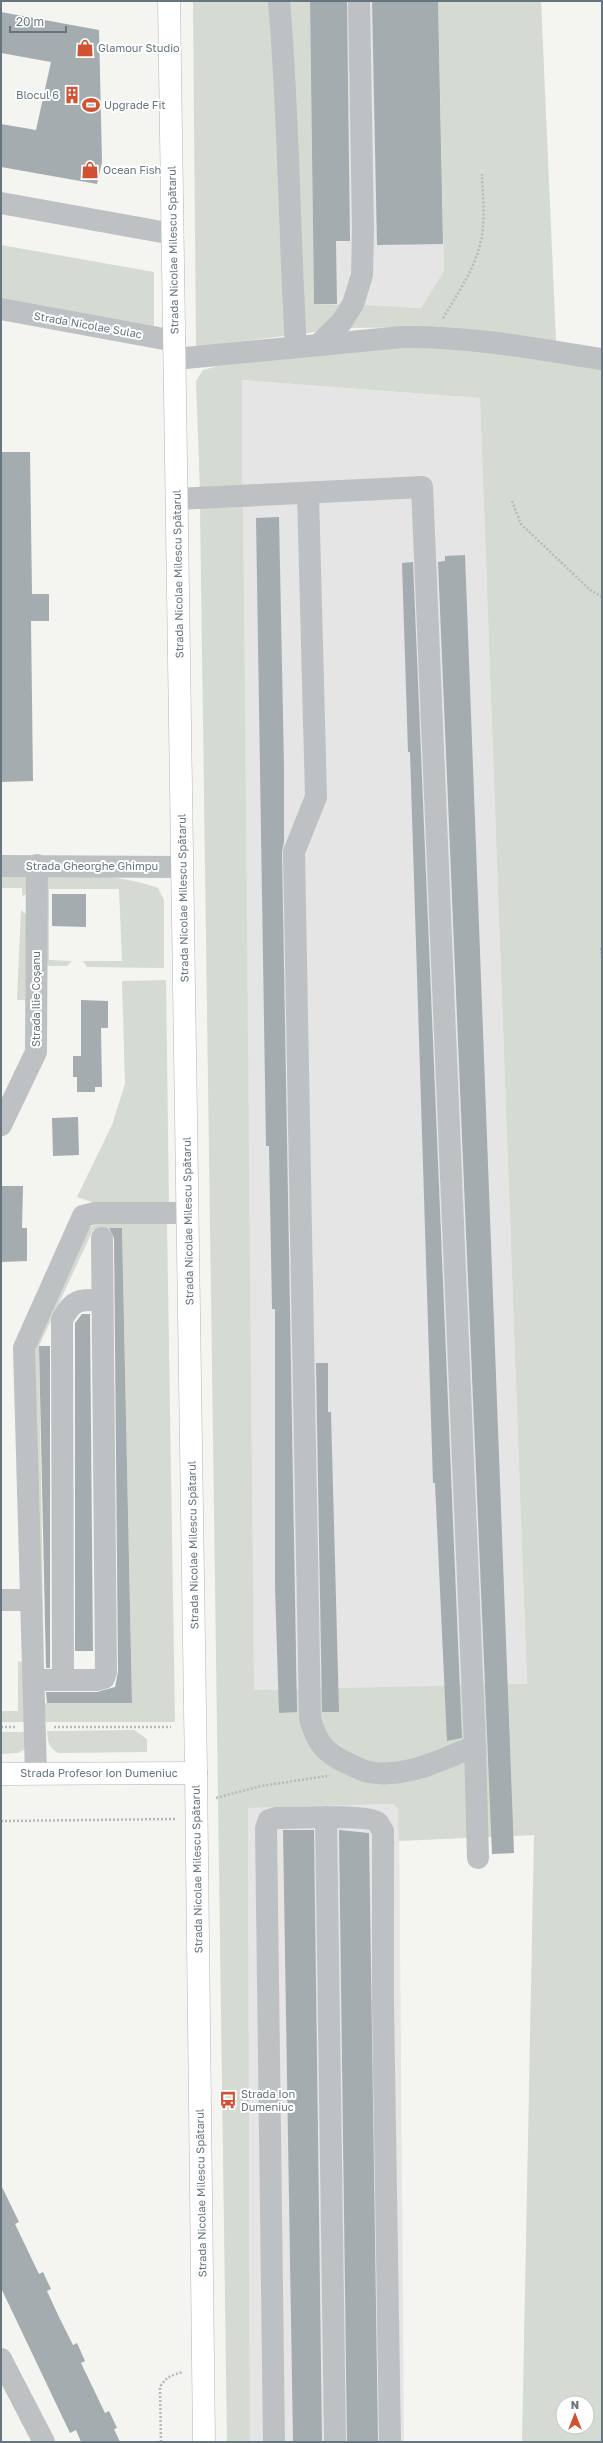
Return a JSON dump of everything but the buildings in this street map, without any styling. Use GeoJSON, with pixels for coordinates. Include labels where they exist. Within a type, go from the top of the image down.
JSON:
{"type":"FeatureCollection","features":[{"type":"Feature","properties":{"kind":"main road","name":"Strada Nicolae Milescu Spătarul"},"geometry":{"type":"LineString","coordinates":[[169,1],[188,1213],[204,2442]]}},
{"type":"Feature","properties":{"kind":"main road","name":"Strada Profesor Ion Dumeniuc"},"geometry":{"type":"LineString","coordinates":[[1,1774],[196,1773]]}},
{"type":"Feature","properties":{"kind":"street"},"geometry":{"type":"LineString","coordinates":[[279,1],[285,69],[289,229],[296,347]]}},
{"type":"Feature","properties":{"kind":"street"},"geometry":{"type":"LineString","coordinates":[[318,345],[341,323],[353,304],[362,275],[363,224],[359,1]]}},
{"type":"Feature","properties":{"kind":"street"},"geometry":{"type":"LineString","coordinates":[[1,203],[173,234]]}},
{"type":"Feature","properties":{"kind":"street","name":"Strada Nicolae Sulac"},"geometry":{"type":"LineString","coordinates":[[1,309],[175,350],[296,347],[402,337],[433,336],[500,343],[602,359]]}},
{"type":"Feature","properties":{"kind":"street"},"geometry":{"type":"LineString","coordinates":[[177,499],[422,487],[475,1746],[478,1858]]}},
{"type":"Feature","properties":{"kind":"street"},"geometry":{"type":"LineString","coordinates":[[308,493],[316,797],[294,852],[310,1718],[314,1737],[323,1748],[341,1761],[369,1772],[401,1772],[438,1761],[475,1746]]}},
{"type":"Feature","properties":{"kind":"street","name":"Strada Ilie Coșanu"},"geometry":{"type":"LineString","coordinates":[[1,1125],[36,1052],[37,865]]}},
{"type":"Feature","properties":{"kind":"street","name":"Strada Gheorghe Ghimpu"},"geometry":{"type":"LineString","coordinates":[[1,866],[182,867]]}},
{"type":"Feature","properties":{"kind":"street"},"geometry":{"type":"LineString","coordinates":[[36,1774],[24,1348],[83,1216],[95,1213],[188,1213]]}},
{"type":"Feature","properties":{"kind":"street"},"geometry":{"type":"LineString","coordinates":[[34,1680],[97,1680],[104,1678],[106,1672],[102,1238]]}},
{"type":"Feature","properties":{"kind":"street"},"geometry":{"type":"LineString","coordinates":[[63,1680],[62,1320],[68,1308],[78,1300],[102,1300]]}},
{"type":"Feature","properties":{"kind":"street"},"geometry":{"type":"LineString","coordinates":[[1,1600],[30,1600]]}},
{"type":"Feature","properties":{"kind":"street"},"geometry":{"type":"LineString","coordinates":[[274,2442],[266,1828],[269,1820],[276,1818],[326,1817],[370,1819],[378,1823],[383,1831],[383,2003],[390,2442]]}},
{"type":"Feature","properties":{"kind":"street"},"geometry":{"type":"LineString","coordinates":[[326,1817],[335,2442]]}},
{"type":"Feature","properties":{"kind":"street"},"geometry":{"type":"LineString","coordinates":[[1,2359],[44,2442]]}},
{"type":"Feature","properties":{"kind":"path"},"geometry":{"type":"LineString","coordinates":[[433,336],[473,267],[480,246],[484,226],[482,174]]}},
{"type":"Feature","properties":{"kind":"path"},"geometry":{"type":"LineString","coordinates":[[512,501],[521,524],[589,589],[602,597]]}},
{"type":"Feature","properties":{"kind":"path"},"geometry":{"type":"LineString","coordinates":[[601,948],[602,957]]}},
{"type":"Feature","properties":{"kind":"path"},"geometry":{"type":"LineString","coordinates":[[1,1727],[171,1727]]}},
{"type":"Feature","properties":{"kind":"path"},"geometry":{"type":"LineString","coordinates":[[1,1820],[196,1810],[261,1786],[332,1775]]}},
{"type":"Feature","properties":{"kind":"path"},"geometry":{"type":"LineString","coordinates":[[161,2442],[160,2388],[164,2380],[171,2375],[203,2366]]}},
{"type":"Feature","properties":{"kind":"shaded area"},"geometry":{"type":"Polygon","coordinates":[[[193,1],[310,1],[314,304],[345,305],[335,318],[315,332],[196,347],[193,1]]]}},
{"type":"Feature","properties":{"kind":"shaded area"},"geometry":{"type":"Polygon","coordinates":[[[310,1],[438,1],[444,271],[421,308],[314,304],[310,1]]]}},
{"type":"Feature","properties":{"kind":"shaded area"},"geometry":{"type":"Polygon","coordinates":[[[438,1],[541,1],[556,341],[418,327],[349,328],[362,305],[421,308],[444,271],[438,1]]]}},
{"type":"Feature","properties":{"kind":"shaded area"},"geometry":{"type":"Polygon","coordinates":[[[1,245],[154,272],[154,332],[1,304],[1,245]]]}},
{"type":"Feature","properties":{"kind":"shaded area"},"geometry":{"type":"Polygon","coordinates":[[[431,344],[602,366],[602,2442],[522,2442],[534,1835],[399,1841],[398,1809],[393,1804],[248,1808],[250,2442],[227,2442],[200,508],[243,507],[254,1690],[527,1684],[480,398],[242,380],[242,488],[200,491],[196,381],[203,370],[218,366],[431,344]]]}},
{"type":"Feature","properties":{"kind":"shaded area"},"geometry":{"type":"Polygon","coordinates":[[[241,380],[480,398],[527,1685],[254,1690],[241,380]]]}},
{"type":"Feature","properties":{"kind":"shaded area"},"geometry":{"type":"Polygon","coordinates":[[[49,875],[117,878],[131,880],[158,888],[164,900],[164,968],[87,967],[83,961],[122,961],[119,889],[49,889],[49,960],[72,961],[67,966],[49,966],[45,960],[44,880],[49,875]]]}},
{"type":"Feature","properties":{"kind":"shaded area"},"geometry":{"type":"Polygon","coordinates":[[[29,876],[29,893],[22,896],[22,888],[1,888],[1,877],[29,876]]]}},
{"type":"Feature","properties":{"kind":"shaded area"},"geometry":{"type":"Polygon","coordinates":[[[21,910],[28,916],[25,1000],[17,1000],[21,910]]]}},
{"type":"Feature","properties":{"kind":"shaded area"},"geometry":{"type":"Polygon","coordinates":[[[166,980],[169,1208],[104,1206],[77,1197],[112,1125],[125,1084],[122,981],[166,980]]]}},
{"type":"Feature","properties":{"kind":"shaded area"},"geometry":{"type":"Polygon","coordinates":[[[167,1223],[175,1722],[46,1722],[43,1703],[132,1703],[122,1228],[93,1230],[39,1346],[44,1671],[33,1352],[90,1227],[97,1224],[167,1223]]]}},
{"type":"Feature","properties":{"kind":"shaded area"},"geometry":{"type":"Polygon","coordinates":[[[18,1661],[25,1663],[29,1722],[1,1722],[1,1711],[18,1711],[18,1661]]]}},
{"type":"Feature","properties":{"kind":"shaded area"},"geometry":{"type":"Polygon","coordinates":[[[134,1730],[147,1739],[147,1752],[58,1753],[52,1749],[49,1744],[47,1731],[134,1730]]]}},
{"type":"Feature","properties":{"kind":"shaded area"},"geometry":{"type":"Polygon","coordinates":[[[1,1732],[29,1732],[26,1749],[18,1753],[1,1754],[1,1732]]]}},
{"type":"Feature","properties":{"kind":"shaded area"},"geometry":{"type":"Polygon","coordinates":[[[393,1804],[398,1809],[399,1816],[404,2442],[250,2442],[248,1808],[393,1804]]]}},
{"type":"Feature","properties":{"kind":"place","name":"Glamour Studio"},"geometry":{"type":"Point","coordinates":[85,48]}},
{"type":"Feature","properties":{"kind":"place","name":"Blocul 6"},"geometry":{"type":"Point","coordinates":[72,95]}},
{"type":"Feature","properties":{"kind":"place","name":"Upgrade Fit"},"geometry":{"type":"Point","coordinates":[91,105]}},
{"type":"Feature","properties":{"kind":"place","name":"Ocean Fish"},"geometry":{"type":"Point","coordinates":[90,170]}},
{"type":"Feature","properties":{"kind":"place","name":"Strada Ion Dumeniuc"},"geometry":{"type":"Point","coordinates":[228,2100]}}]}
